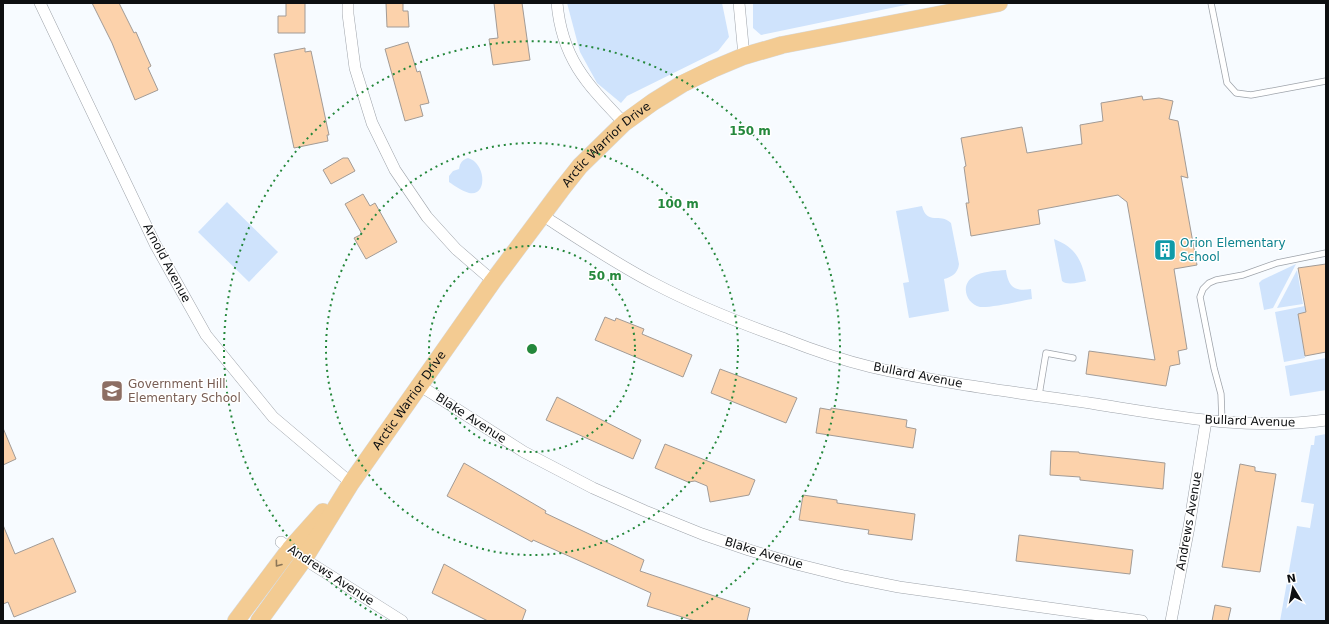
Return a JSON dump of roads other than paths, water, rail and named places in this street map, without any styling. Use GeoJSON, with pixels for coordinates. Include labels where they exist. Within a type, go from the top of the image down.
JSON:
{"type":"FeatureCollection","features":[{"type":"Feature","properties":{"kind":"main road","name":"Arctic Warrior Drive"},"geometry":{"type":"LineString","coordinates":[[259,621],[304,559],[351,483],[493,281],[580,166],[624,123],[653,102],[682,84],[713,68],[744,56],[782,45],[999,3]]}},
{"type":"Feature","properties":{"kind":"main road","name":"Arctic Warrior Drive"},"geometry":{"type":"LineString","coordinates":[[236,621],[286,545],[351,483]]}},
{"type":"Feature","properties":{"kind":"street","name":"Arnold Avenue"},"geometry":{"type":"LineString","coordinates":[[40,3],[155,244],[206,335],[273,417],[351,483]]}},
{"type":"Feature","properties":{"kind":"street"},"geometry":{"type":"LineString","coordinates":[[348,3],[355,68],[372,123],[394,170],[427,217],[456,249],[493,281]]}},
{"type":"Feature","properties":{"kind":"street"},"geometry":{"type":"LineString","coordinates":[[557,3],[558,18],[563,39],[572,60],[584,79],[624,123]]}},
{"type":"Feature","properties":{"kind":"street"},"geometry":{"type":"LineString","coordinates":[[739,3],[744,56]]}},
{"type":"Feature","properties":{"kind":"street","name":"Bullard Avenue"},"geometry":{"type":"LineString","coordinates":[[542,215],[654,284],[708,310],[816,351],[870,366],[939,380],[1206,421],[1269,424],[1304,423],[1326,420]]}},
{"type":"Feature","properties":{"kind":"street","name":"Blake Avenue"},"geometry":{"type":"LineString","coordinates":[[420,385],[524,452],[594,488],[645,512],[748,550],[830,572],[899,587],[1142,621]]}},
{"type":"Feature","properties":{"kind":"street","name":"Andrews Avenue"},"geometry":{"type":"LineString","coordinates":[[1171,621],[1188,534],[1206,421]]}},
{"type":"Feature","properties":{"kind":"street","name":"Andrews Avenue"},"geometry":{"type":"LineString","coordinates":[[286,545],[304,559],[402,621]]}},
{"type":"Feature","properties":{"kind":"lane"},"geometry":{"type":"LineString","coordinates":[[1211,3],[1227,83],[1236,93],[1251,95],[1326,81]]}},
{"type":"Feature","properties":{"kind":"lane"},"geometry":{"type":"LineString","coordinates":[[1222,422],[1221,394],[1214,368],[1200,296],[1203,289],[1209,283],[1216,280],[1243,275],[1277,263],[1326,253]]}},
{"type":"Feature","properties":{"kind":"lane"},"geometry":{"type":"LineString","coordinates":[[1039,395],[1046,353],[1073,358]]}},
{"type":"Feature","properties":{"kind":"place","name":"Orion Elementary School"},"geometry":{"type":"Point","coordinates":[1165,250]}},
{"type":"Feature","properties":{"kind":"place","name":"Government Hill Elementary School"},"geometry":{"type":"Point","coordinates":[112,391]}}]}
